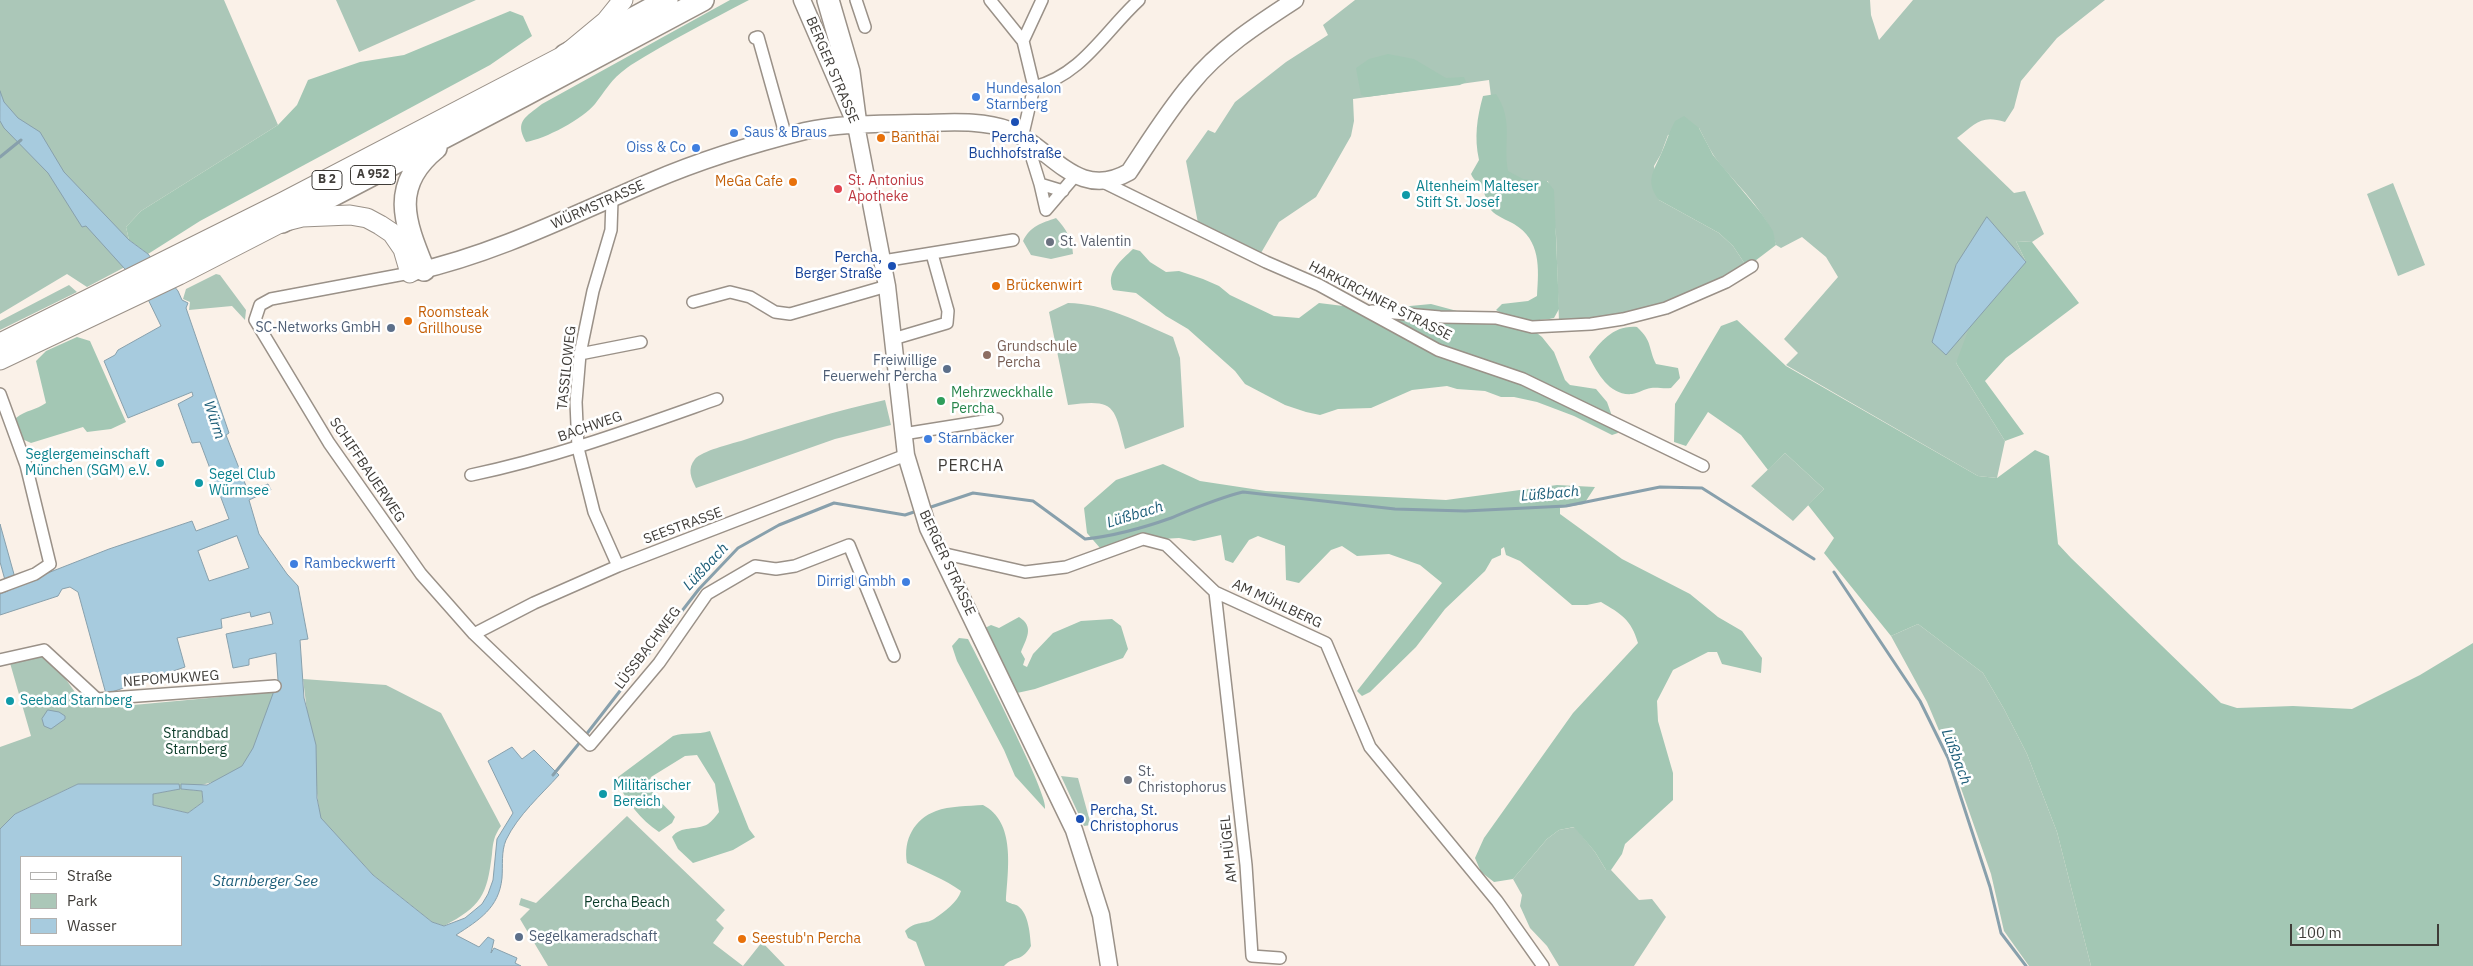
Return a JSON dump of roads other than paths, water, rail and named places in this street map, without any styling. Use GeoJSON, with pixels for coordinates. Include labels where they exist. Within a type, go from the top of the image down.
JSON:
{"type":"FeatureCollection","features":[{"type":"Feature","properties":{"kind":"highway"},"geometry":{"type":"LineString","coordinates":[[564,55],[667,0]]}},
{"type":"Feature","properties":{"kind":"highway","name":"A 952"},"geometry":{"type":"LineString","coordinates":[[282,222],[703,0]]}},
{"type":"Feature","properties":{"kind":"highway"},"geometry":{"type":"LineString","coordinates":[[828,0],[849,72],[856,125]]}},
{"type":"Feature","properties":{"kind":"highway"},"geometry":{"type":"LineString","coordinates":[[417,272],[405,218],[404,201],[408,182],[430,153],[464,127]]}},
{"type":"Feature","properties":{"kind":"main road"},"geometry":{"type":"LineString","coordinates":[[564,55],[606,22],[624,0]]}},
{"type":"Feature","properties":{"kind":"main road","name":"BERGER STRASSE"},"geometry":{"type":"LineString","coordinates":[[802,0],[856,125],[887,286],[906,456],[920,506],[928,528],[1074,830],[1101,915],[1109,966]]}},
{"type":"Feature","properties":{"kind":"main road"},"geometry":{"type":"LineString","coordinates":[[1075,176],[1101,182],[1117,179],[1129,172],[1192,83],[1217,57],[1253,28],[1295,0]]}},
{"type":"Feature","properties":{"kind":"main road","name":"B 2"},"geometry":{"type":"LineString","coordinates":[[173,268],[564,55]]}},
{"type":"Feature","properties":{"kind":"main road","name":"WÜRMSTRASSE"},"geometry":{"type":"LineString","coordinates":[[417,272],[518,240],[612,200],[653,180],[718,157],[806,131],[856,125],[985,124],[1010,130],[1075,176]]}},
{"type":"Feature","properties":{"kind":"main road"},"geometry":{"type":"LineString","coordinates":[[282,222],[316,215],[350,215],[366,218],[392,233],[417,272]]}},
{"type":"Feature","properties":{"kind":"main road","name":"B 2"},"geometry":{"type":"LineString","coordinates":[[0,343],[282,222]]}},
{"type":"Feature","properties":{"kind":"main road","name":"B 2"},"geometry":{"type":"LineString","coordinates":[[0,360],[126,290]]}},
{"type":"Feature","properties":{"kind":"street"},"geometry":{"type":"LineString","coordinates":[[856,0],[864,27]]}},
{"type":"Feature","properties":{"kind":"street"},"geometry":{"type":"LineString","coordinates":[[990,0],[1023,41],[1034,87],[1024,140],[1040,184],[1046,210],[1075,176]]}},
{"type":"Feature","properties":{"kind":"street"},"geometry":{"type":"LineString","coordinates":[[1023,41],[1042,0]]}},
{"type":"Feature","properties":{"kind":"street"},"geometry":{"type":"LineString","coordinates":[[1034,87],[1051,83],[1069,73],[1139,0]]}},
{"type":"Feature","properties":{"kind":"street"},"geometry":{"type":"LineString","coordinates":[[755,38],[758,37],[786,137]]}},
{"type":"Feature","properties":{"kind":"street","name":"HARKIRCHNER STRASSE"},"geometry":{"type":"LineString","coordinates":[[1101,182],[1368,310],[1438,350],[1523,379],[1703,466]]}},
{"type":"Feature","properties":{"kind":"street"},"geometry":{"type":"LineString","coordinates":[[1040,184],[1063,191]]}},
{"type":"Feature","properties":{"kind":"street","name":"TASSILOWEG"},"geometry":{"type":"LineString","coordinates":[[612,200],[611,230],[593,291],[580,354],[576,402],[578,448],[594,512],[618,566]]}},
{"type":"Feature","properties":{"kind":"street"},"geometry":{"type":"LineString","coordinates":[[882,261],[1013,240]]}},
{"type":"Feature","properties":{"kind":"street"},"geometry":{"type":"LineString","coordinates":[[893,339],[947,323],[948,311],[932,254]]}},
{"type":"Feature","properties":{"kind":"street"},"geometry":{"type":"LineString","coordinates":[[1368,310],[1440,317],[1496,318],[1532,327],[1591,324],[1622,319],[1666,308],[1726,282],[1752,266]]}},
{"type":"Feature","properties":{"kind":"street","name":"SCHIFFBAUERWEG"},"geometry":{"type":"LineString","coordinates":[[417,272],[271,299],[260,305],[255,320],[329,443],[421,574],[474,634],[590,745]]}},
{"type":"Feature","properties":{"kind":"street"},"geometry":{"type":"LineString","coordinates":[[693,302],[730,292],[750,297],[775,312],[790,314],[887,286]]}},
{"type":"Feature","properties":{"kind":"street"},"geometry":{"type":"LineString","coordinates":[[580,354],[641,342]]}},
{"type":"Feature","properties":{"kind":"street"},"geometry":{"type":"LineString","coordinates":[[0,394],[26,466],[50,564],[23,580],[1,586]]}},
{"type":"Feature","properties":{"kind":"street","name":"BACHWEG"},"geometry":{"type":"LineString","coordinates":[[472,475],[528,463],[578,448],[717,399]]}},
{"type":"Feature","properties":{"kind":"street"},"geometry":{"type":"LineString","coordinates":[[903,434],[996,419]]}},
{"type":"Feature","properties":{"kind":"street","name":"SEESTRASSE"},"geometry":{"type":"LineString","coordinates":[[474,634],[534,603],[618,566],[906,456]]}},
{"type":"Feature","properties":{"kind":"street","name":"AM MÜHLBERG"},"geometry":{"type":"LineString","coordinates":[[941,553],[1025,572],[1066,567],[1143,540],[1166,545],[1215,592],[1326,643],[1370,747],[1497,901],[1543,966]]}},
{"type":"Feature","properties":{"kind":"street","name":"LÜSSBACHWEG"},"geometry":{"type":"LineString","coordinates":[[590,745],[659,663],[707,594],[755,566],[776,569],[795,566],[849,545],[894,656]]}},
{"type":"Feature","properties":{"kind":"street","name":"AM HÜGEL"},"geometry":{"type":"LineString","coordinates":[[1215,592],[1246,865],[1252,956],[1280,958]]}},
{"type":"Feature","properties":{"kind":"street","name":"NEPOMUKWEG"},"geometry":{"type":"LineString","coordinates":[[0,660],[44,650],[97,699],[276,686]]}},
{"type":"Feature","properties":{"kind":"water"},"geometry":{"type":"Polygon","coordinates":[[[0,91],[4,102],[18,118],[40,132],[64,172],[129,240],[148,254],[178,291],[182,300],[188,303],[186,308],[229,433],[226,435],[248,491],[268,484],[271,490],[249,500],[259,534],[287,574],[298,586],[308,639],[300,640],[304,698],[316,745],[317,798],[321,818],[373,875],[432,922],[444,926],[465,918],[482,904],[493,880],[497,839],[513,813],[488,761],[512,747],[522,759],[534,750],[559,775],[523,814],[506,840],[500,888],[492,905],[480,918],[456,935],[479,947],[488,937],[494,940],[491,953],[494,948],[517,958],[515,963],[521,966],[0,966],[0,829],[15,814],[78,784],[179,784],[180,789],[153,794],[153,805],[188,813],[203,802],[202,791],[181,789],[181,784],[207,785],[242,766],[253,748],[278,680],[276,653],[249,659],[249,665],[233,668],[226,634],[273,624],[270,612],[251,617],[250,612],[221,619],[222,628],[177,638],[185,667],[106,694],[78,592],[70,587],[62,589],[58,596],[0,615],[0,594],[8,591],[0,562],[0,524],[17,585],[109,549],[192,521],[196,531],[229,519],[200,442],[192,443],[178,404],[193,396],[192,392],[128,418],[104,361],[115,355],[118,350],[161,326],[143,289],[86,226],[82,227],[48,173],[4,128],[0,121],[0,91]],[[237,536],[198,551],[209,581],[249,568],[237,536]]]}},
{"type":"Feature","properties":{"kind":"water"},"geometry":{"type":"Polygon","coordinates":[[[1987,217],[2026,262],[1946,355],[1932,342],[1956,265],[1987,217]]]}},
{"type":"Feature","properties":{"kind":"water"},"geometry":{"type":"Polygon","coordinates":[[[48,710],[59,712],[65,716],[65,719],[51,729],[44,726],[42,719],[48,710]]]}},
{"type":"Feature","properties":{"kind":"waterway"},"geometry":{"type":"LineString","coordinates":[[0,157],[21,140]]}},
{"type":"Feature","properties":{"kind":"waterway","name":"Lüßbach"},"geometry":{"type":"LineString","coordinates":[[928,508],[973,493],[1033,501],[1085,539],[1118,534],[1150,525],[1243,492],[1395,509],[1465,511],[1566,506],[1660,487],[1702,488],[1814,559]]}},
{"type":"Feature","properties":{"kind":"waterway","name":"Lüßbach"},"geometry":{"type":"LineString","coordinates":[[585,736],[699,589],[738,548],[779,525],[834,503],[905,515],[917,511]]}},
{"type":"Feature","properties":{"kind":"waterway","name":"Lüßbach"},"geometry":{"type":"LineString","coordinates":[[1834,572],[1920,701],[1948,758],[1990,887],[2001,933],[2026,966]]}},
{"type":"Feature","properties":{"kind":"waterway","name":"Lüßbach"},"geometry":{"type":"LineString","coordinates":[[553,775],[581,741]]}},
{"type":"Feature","properties":{"kind":"place","name":"Hundesalon Starnberg"},"geometry":{"type":"Point","coordinates":[976,97]}},
{"type":"Feature","properties":{"kind":"place","name":"Percha, Buchhofstraße"},"geometry":{"type":"Point","coordinates":[1015,122]}},
{"type":"Feature","properties":{"kind":"place","name":"Saus & Braus"},"geometry":{"type":"Point","coordinates":[734,133]}},
{"type":"Feature","properties":{"kind":"place","name":"Banthai"},"geometry":{"type":"Point","coordinates":[881,138]}},
{"type":"Feature","properties":{"kind":"place","name":"Oiss & Co"},"geometry":{"type":"Point","coordinates":[696,148]}},
{"type":"Feature","properties":{"kind":"place","name":"MeGa Cafe"},"geometry":{"type":"Point","coordinates":[793,182]}},
{"type":"Feature","properties":{"kind":"place","name":"St. Antonius Apotheke"},"geometry":{"type":"Point","coordinates":[838,189]}},
{"type":"Feature","properties":{"kind":"place","name":"Altenheim Malteser Stift St. Josef"},"geometry":{"type":"Point","coordinates":[1406,195]}},
{"type":"Feature","properties":{"kind":"place","name":"St. Valentin"},"geometry":{"type":"Point","coordinates":[1050,242]}},
{"type":"Feature","properties":{"kind":"place","name":"Percha, Berger Straße"},"geometry":{"type":"Point","coordinates":[892,266]}},
{"type":"Feature","properties":{"kind":"place","name":"Brückenwirt"},"geometry":{"type":"Point","coordinates":[996,286]}},
{"type":"Feature","properties":{"kind":"place","name":"Roomsteak Grillhouse"},"geometry":{"type":"Point","coordinates":[408,321]}},
{"type":"Feature","properties":{"kind":"place","name":"SC-Networks GmbH"},"geometry":{"type":"Point","coordinates":[391,328]}},
{"type":"Feature","properties":{"kind":"place","name":"Grundschule Percha"},"geometry":{"type":"Point","coordinates":[987,355]}},
{"type":"Feature","properties":{"kind":"place","name":"Freiwillige Feuerwehr Percha"},"geometry":{"type":"Point","coordinates":[947,369]}},
{"type":"Feature","properties":{"kind":"place","name":"Mehrzweckhalle Percha"},"geometry":{"type":"Point","coordinates":[941,401]}},
{"type":"Feature","properties":{"kind":"place","name":"Starnbäcker"},"geometry":{"type":"Point","coordinates":[928,439]}},
{"type":"Feature","properties":{"kind":"place","name":"Seglergemeinschaft München (SGM) e.V."},"geometry":{"type":"Point","coordinates":[160,463]}},
{"type":"Feature","properties":{"kind":"place","name":"Segel Club Würmsee"},"geometry":{"type":"Point","coordinates":[199,483]}},
{"type":"Feature","properties":{"kind":"place","name":"Rambeckwerft"},"geometry":{"type":"Point","coordinates":[294,564]}},
{"type":"Feature","properties":{"kind":"place","name":"Dirrigl Gmbh"},"geometry":{"type":"Point","coordinates":[906,582]}},
{"type":"Feature","properties":{"kind":"place","name":"Seebad Starnberg"},"geometry":{"type":"Point","coordinates":[10,701]}},
{"type":"Feature","properties":{"kind":"place","name":"St. Christophorus"},"geometry":{"type":"Point","coordinates":[1128,780]}},
{"type":"Feature","properties":{"kind":"place","name":"Militärischer Bereich"},"geometry":{"type":"Point","coordinates":[603,794]}},
{"type":"Feature","properties":{"kind":"place","name":"Percha, St. Christophorus"},"geometry":{"type":"Point","coordinates":[1080,819]}},
{"type":"Feature","properties":{"kind":"place","name":"Segelkameradschaft"},"geometry":{"type":"Point","coordinates":[519,937]}},
{"type":"Feature","properties":{"kind":"place","name":"Seestub'n Percha"},"geometry":{"type":"Point","coordinates":[742,939]}},
{"type":"Feature","properties":{"kind":"district","name":"PERCHA"},"geometry":{"type":"Point","coordinates":[971,466]}},
{"type":"Feature","properties":{"kind":"water label","name":"Würm"},"geometry":{"type":"Point","coordinates":[214,420]}},
{"type":"Feature","properties":{"kind":"water label","name":"Starnberger See"},"geometry":{"type":"Point","coordinates":[265,882]}},
{"type":"Feature","properties":{"kind":"park label","name":"Strandbad Starnberg"},"geometry":{"type":"Point","coordinates":[196,742]}},
{"type":"Feature","properties":{"kind":"park label","name":"Percha Beach"},"geometry":{"type":"Point","coordinates":[627,903]}}]}
